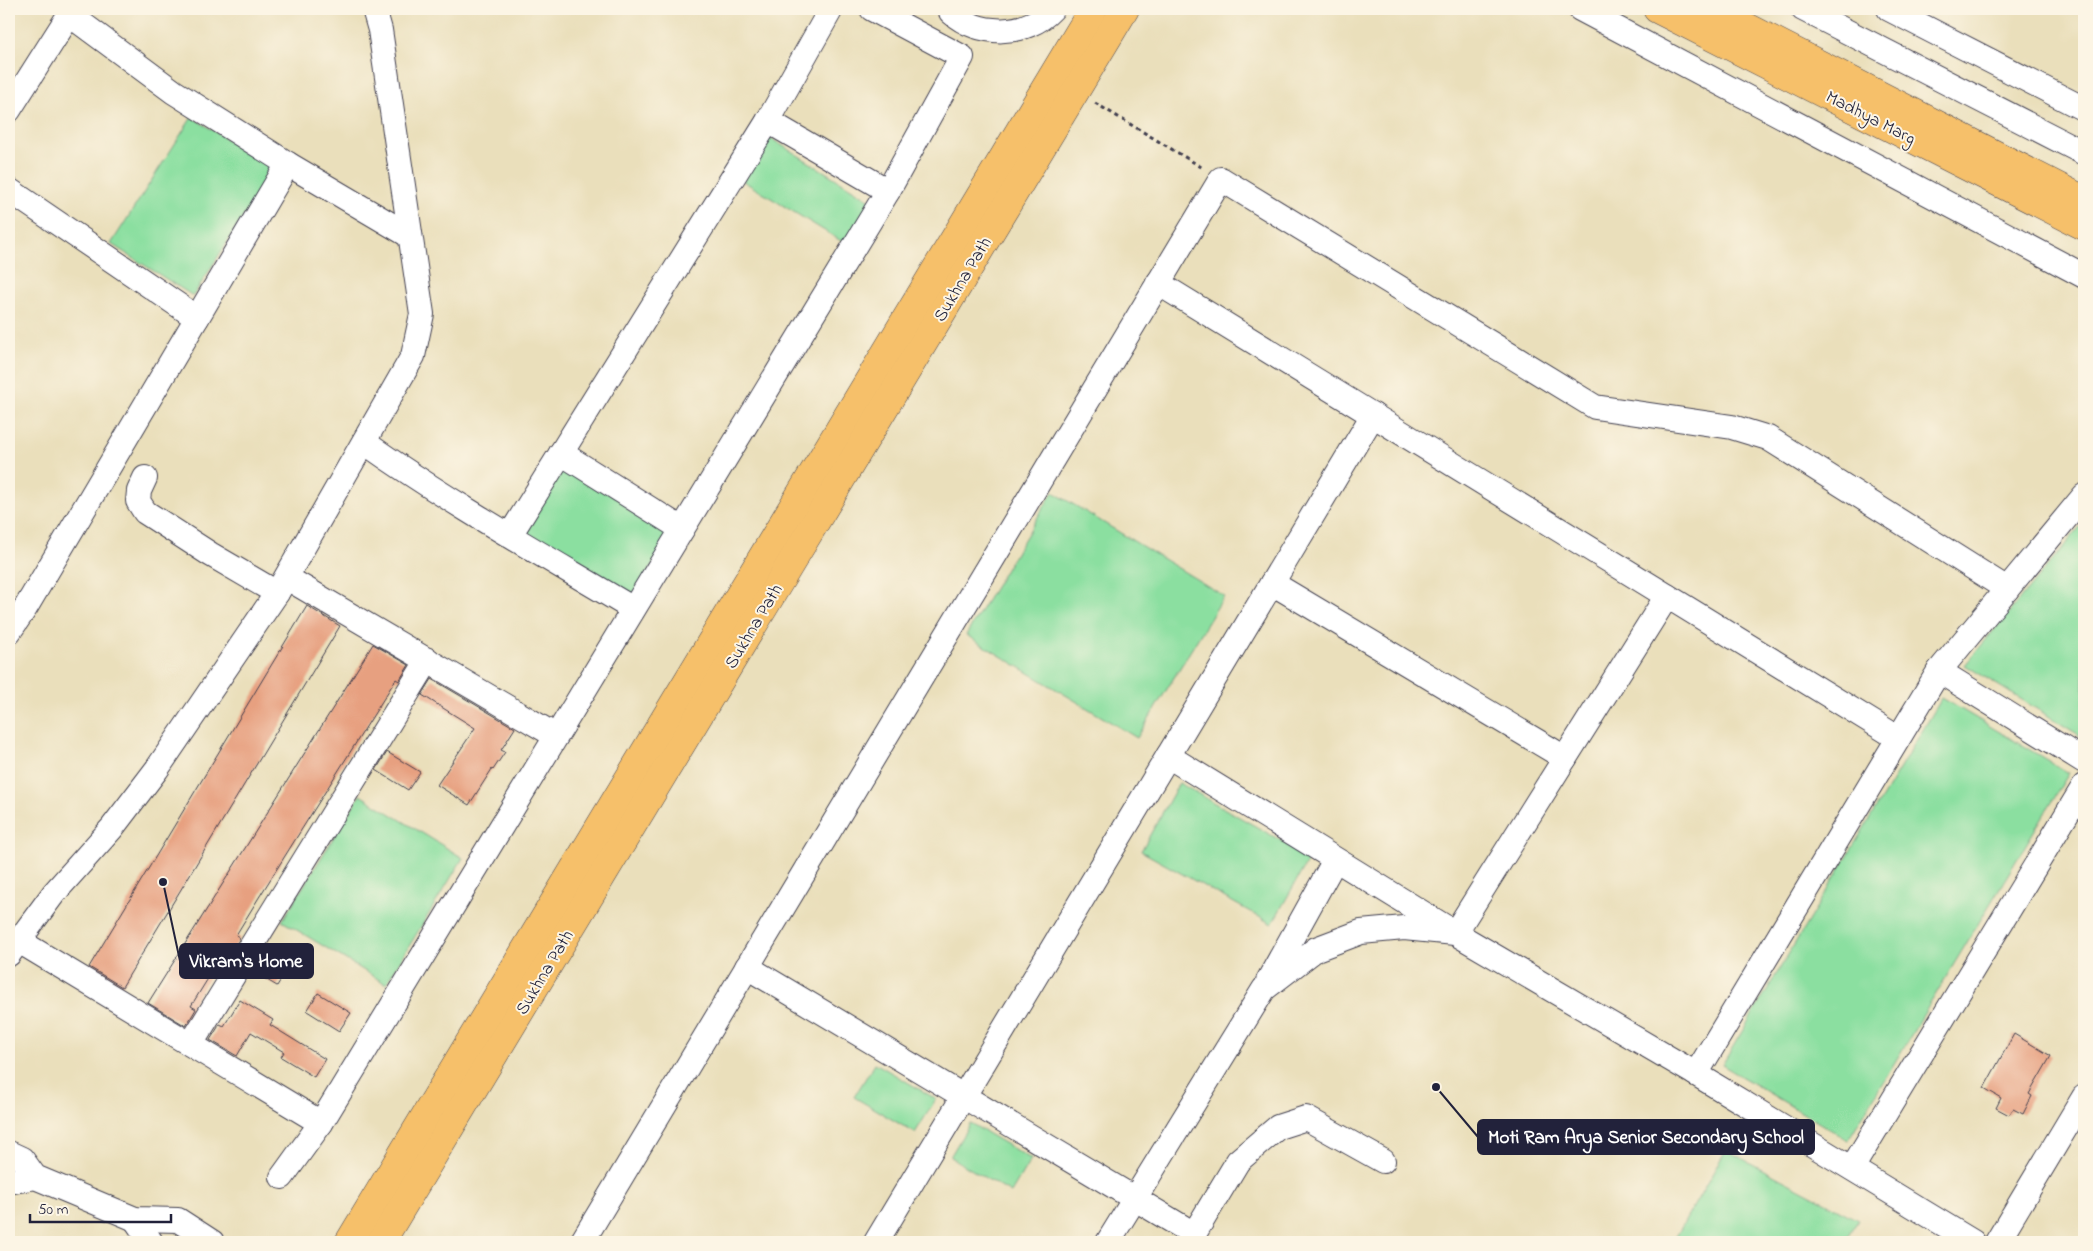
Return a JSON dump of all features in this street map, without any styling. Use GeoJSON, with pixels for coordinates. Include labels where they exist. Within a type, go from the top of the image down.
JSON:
{"type":"FeatureCollection","features":[{"type":"Feature","properties":{"kind":"main road","name":"Sukhna Path"},"geometry":{"type":"LineString","coordinates":[[349,1242],[1093,9]]}},
{"type":"Feature","properties":{"kind":"main road","name":"Sukhna Path"},"geometry":{"type":"LineString","coordinates":[[384,1240],[1125,9]]}},
{"type":"Feature","properties":{"kind":"main road","name":"Madhya Marg"},"geometry":{"type":"LineString","coordinates":[[1657,9],[2084,226]]}},
{"type":"Feature","properties":{"kind":"main road","name":"Madhya Marg"},"geometry":{"type":"LineString","coordinates":[[1712,9],[2084,200]]}},
{"type":"Feature","properties":{"kind":"street"},"geometry":{"type":"LineString","coordinates":[[320,1123],[191,1044],[14,947],[54,894],[112,828],[157,769],[282,586],[413,356],[422,314],[380,30],[374,9]]}},
{"type":"Feature","properties":{"kind":"street"},"geometry":{"type":"LineString","coordinates":[[510,535],[768,121],[831,9]]}},
{"type":"Feature","properties":{"kind":"street"},"geometry":{"type":"LineString","coordinates":[[282,1177],[320,1123],[888,191],[962,57],[872,9]]}},
{"type":"Feature","properties":{"kind":"street"},"geometry":{"type":"LineString","coordinates":[[953,9],[951,12],[958,18],[976,26],[992,30],[1012,30],[1030,25],[1052,9]]}},
{"type":"Feature","properties":{"kind":"street"},"geometry":{"type":"LineString","coordinates":[[1580,9],[2084,276]]}},
{"type":"Feature","properties":{"kind":"street"},"geometry":{"type":"LineString","coordinates":[[1803,9],[2084,153]]}},
{"type":"Feature","properties":{"kind":"street"},"geometry":{"type":"LineString","coordinates":[[1889,9],[2084,109]]}},
{"type":"Feature","properties":{"kind":"street"},"geometry":{"type":"LineString","coordinates":[[9,110],[71,12],[174,92],[288,164],[410,236]]}},
{"type":"Feature","properties":{"kind":"street"},"geometry":{"type":"LineString","coordinates":[[768,121],[888,191]]}},
{"type":"Feature","properties":{"kind":"street"},"geometry":{"type":"LineString","coordinates":[[9,632],[17,601],[197,318],[288,164]]}},
{"type":"Feature","properties":{"kind":"street"},"geometry":{"type":"LineString","coordinates":[[582,1242],[1221,179],[1595,407],[1732,427],[1768,438],[2007,589]]}},
{"type":"Feature","properties":{"kind":"street"},"geometry":{"type":"LineString","coordinates":[[9,190],[197,318]]}},
{"type":"Feature","properties":{"kind":"street"},"geometry":{"type":"LineString","coordinates":[[1158,283],[1898,738]]}},
{"type":"Feature","properties":{"kind":"street"},"geometry":{"type":"LineString","coordinates":[[876,1242],[1373,415]]}},
{"type":"Feature","properties":{"kind":"street"},"geometry":{"type":"LineString","coordinates":[[364,442],[510,535],[634,609]]}},
{"type":"Feature","properties":{"kind":"street"},"geometry":{"type":"LineString","coordinates":[[561,453],[682,529]]}},
{"type":"Feature","properties":{"kind":"street"},"geometry":{"type":"LineString","coordinates":[[145,478],[139,491],[138,501],[145,512],[210,554],[282,586],[428,660],[556,736]]}},
{"type":"Feature","properties":{"kind":"street"},"geometry":{"type":"LineString","coordinates":[[1696,1074],[1939,671],[2084,496]]}},
{"type":"Feature","properties":{"kind":"street"},"geometry":{"type":"LineString","coordinates":[[1272,583],[1565,758]]}},
{"type":"Feature","properties":{"kind":"street"},"geometry":{"type":"LineString","coordinates":[[1455,933],[1667,596]]}},
{"type":"Feature","properties":{"kind":"street"},"geometry":{"type":"LineString","coordinates":[[191,1044],[428,660]]}},
{"type":"Feature","properties":{"kind":"street"},"geometry":{"type":"LineString","coordinates":[[1939,671],[2084,761]]}},
{"type":"Feature","properties":{"kind":"street"},"geometry":{"type":"LineString","coordinates":[[1168,756],[1455,933],[1696,1074],[1973,1242]]}},
{"type":"Feature","properties":{"kind":"street"},"geometry":{"type":"LineString","coordinates":[[1852,1168],[2084,786]]}},
{"type":"Feature","properties":{"kind":"street"},"geometry":{"type":"LineString","coordinates":[[1108,1242],[1264,989],[1335,860]]}},
{"type":"Feature","properties":{"kind":"street"},"geometry":{"type":"LineString","coordinates":[[1264,989],[1316,949],[1362,932],[1404,928],[1455,933]]}},
{"type":"Feature","properties":{"kind":"street"},"geometry":{"type":"LineString","coordinates":[[747,967],[1134,1199],[1192,1238],[1238,1161],[1278,1127],[1306,1118],[1383,1161]]}},
{"type":"Feature","properties":{"kind":"street"},"geometry":{"type":"LineString","coordinates":[[1997,1242],[2084,1097]]}},
{"type":"Feature","properties":{"kind":"street"},"geometry":{"type":"LineString","coordinates":[[9,1153],[22,1159],[35,1177],[136,1219],[178,1220],[212,1242]]}},
{"type":"Feature","properties":{"kind":"street"},"geometry":{"type":"LineString","coordinates":[[9,1182],[35,1177]]}},
{"type":"Feature","properties":{"kind":"street"},"geometry":{"type":"LineString","coordinates":[[136,1219],[151,1242]]}},
{"type":"Feature","properties":{"kind":"path"},"geometry":{"type":"LineString","coordinates":[[1075,91],[1221,179]]}},
{"type":"Feature","properties":{"kind":"green space"},"geometry":{"type":"Polygon","coordinates":[[[192,117],[274,169],[193,296],[111,244],[192,117]]]}},
{"type":"Feature","properties":{"kind":"green space"},"geometry":{"type":"Polygon","coordinates":[[[770,138],[872,201],[846,244],[743,181],[770,138]]]}},
{"type":"Feature","properties":{"kind":"green space"},"geometry":{"type":"Polygon","coordinates":[[[564,465],[673,533],[631,599],[523,531],[564,465]]]}},
{"type":"Feature","properties":{"kind":"green space"},"geometry":{"type":"Polygon","coordinates":[[[1053,492],[1224,596],[1137,738],[966,635],[1053,492]]]}},
{"type":"Feature","properties":{"kind":"green space"},"geometry":{"type":"Polygon","coordinates":[[[2084,522],[2084,738],[1965,665],[2084,522]]]}},
{"type":"Feature","properties":{"kind":"green space"},"geometry":{"type":"Polygon","coordinates":[[[1942,698],[2069,773],[1848,1140],[1722,1065],[1942,698]]]}},
{"type":"Feature","properties":{"kind":"green space"},"geometry":{"type":"Polygon","coordinates":[[[1179,783],[1310,857],[1272,924],[1141,851],[1179,783]]]}},
{"type":"Feature","properties":{"kind":"green space"},"geometry":{"type":"Polygon","coordinates":[[[360,795],[463,858],[386,984],[282,921],[360,795]]]}},
{"type":"Feature","properties":{"kind":"green space"},"geometry":{"type":"Polygon","coordinates":[[[875,1063],[936,1099],[915,1133],[854,1097],[875,1063]]]}},
{"type":"Feature","properties":{"kind":"green space"},"geometry":{"type":"Polygon","coordinates":[[[970,1123],[1031,1159],[1011,1193],[950,1157],[970,1123]]]}},
{"type":"Feature","properties":{"kind":"green space"},"geometry":{"type":"Polygon","coordinates":[[[1726,1150],[1858,1220],[1845,1242],[1673,1242],[1726,1150]]]}},
{"type":"Feature","properties":{"kind":"building"},"geometry":{"type":"Polygon","coordinates":[[[307,606],[340,626],[122,987],[89,967],[307,606]]]}},
{"type":"Feature","properties":{"kind":"building"},"geometry":{"type":"Polygon","coordinates":[[[373,644],[409,665],[399,681],[396,679],[258,899],[236,935],[240,938],[229,956],[224,953],[212,972],[191,1006],[196,1009],[186,1026],[148,1003],[373,644]]]}},
{"type":"Feature","properties":{"kind":"building"},"geometry":{"type":"Polygon","coordinates":[[[432,679],[515,728],[501,750],[505,752],[469,805],[437,785],[475,728],[422,695],[432,679]]]}},
{"type":"Feature","properties":{"kind":"building"},"geometry":{"type":"Polygon","coordinates":[[[387,752],[420,772],[408,790],[376,770],[387,752]]]}},
{"type":"Feature","properties":{"kind":"building"},"geometry":{"type":"Polygon","coordinates":[[[264,953],[288,968],[277,986],[252,971],[264,953]]]}},
{"type":"Feature","properties":{"kind":"building"},"geometry":{"type":"Polygon","coordinates":[[[318,993],[351,1013],[339,1031],[307,1011],[318,993]]]}},
{"type":"Feature","properties":{"kind":"building"},"geometry":{"type":"Polygon","coordinates":[[[240,1000],[273,1020],[270,1025],[325,1059],[314,1077],[281,1057],[284,1052],[251,1032],[237,1056],[210,1040],[220,1024],[224,1026],[240,1000]]]}},
{"type":"Feature","properties":{"kind":"building"},"geometry":{"type":"Polygon","coordinates":[[[2014,1034],[2051,1056],[2029,1094],[2032,1096],[2023,1114],[2013,1109],[2009,1115],[1996,1108],[2001,1098],[1984,1088],[2014,1034]]]}},
{"type":"Feature","properties":{"kind":"place","name":"Vikram's Home"},"geometry":{"type":"Point","coordinates":[163,882]}},
{"type":"Feature","properties":{"kind":"place","name":"Moti Ram Arya Senior Secondary School"},"geometry":{"type":"Point","coordinates":[1436,1087]}}]}
